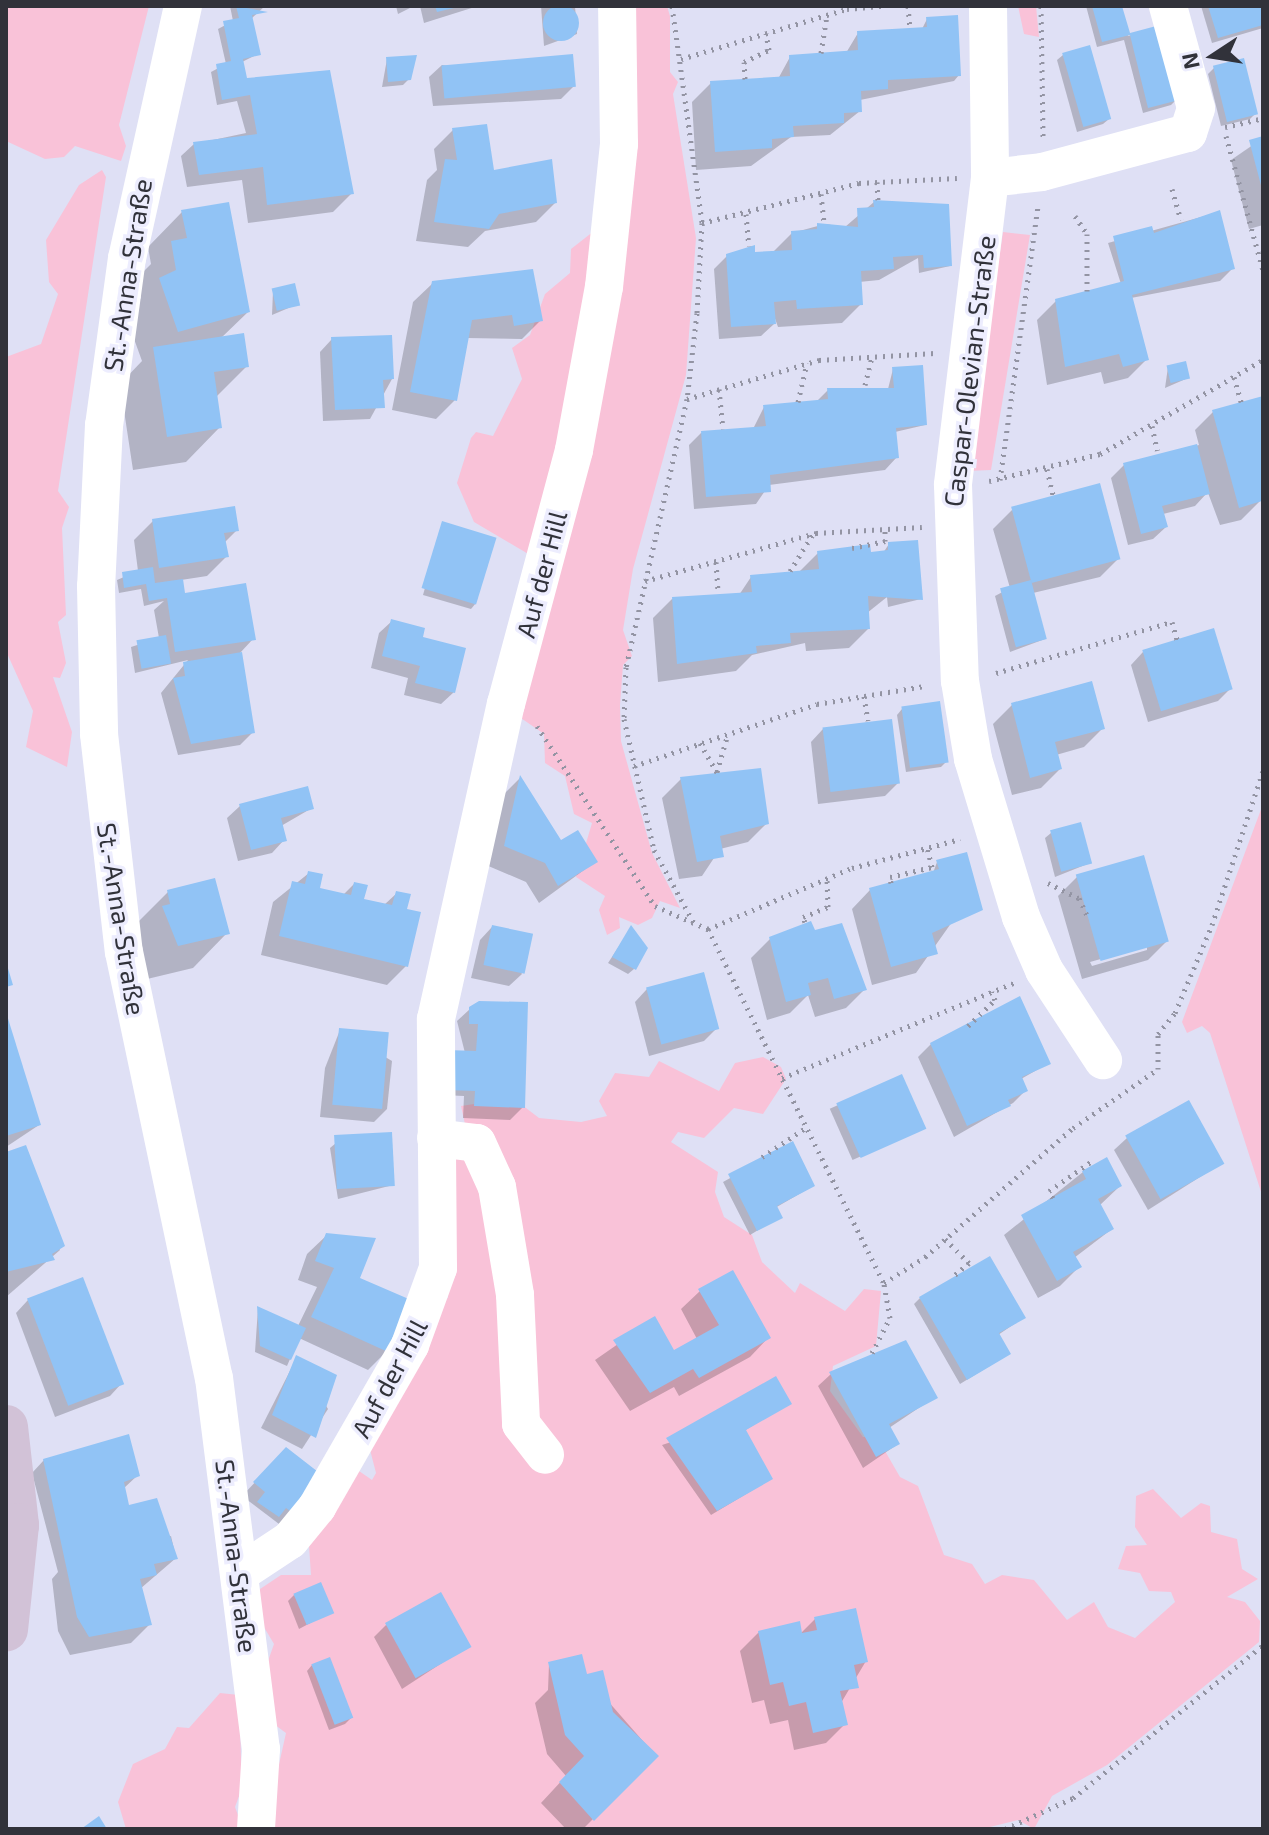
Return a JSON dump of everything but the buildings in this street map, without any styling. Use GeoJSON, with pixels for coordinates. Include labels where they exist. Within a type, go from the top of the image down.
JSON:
{"type":"FeatureCollection","features":[{"type":"Feature","properties":{"kind":"street","name":"St.-Anna-Straße"},"geometry":{"type":"LineString","coordinates":[[183,6],[140,185],[110,375],[98,508],[98,719],[124,952],[207,1339],[261,1749],[256,1829]]}},
{"type":"Feature","properties":{"kind":"street","name":"Auf der Hill"},"geometry":{"type":"LineString","coordinates":[[240,1573],[290,1540],[317,1507],[417,1331],[438,1268],[434,1048],[447,955],[574,450],[604,287],[619,144],[617,6]]}},
{"type":"Feature","properties":{"kind":"street","name":"Caspar-Olevian-Straße"},"geometry":{"type":"LineString","coordinates":[[988,6],[990,178],[951,526],[960,681],[995,842],[1044,970],[1103,1060]]}},
{"type":"Feature","properties":{"kind":"street"},"geometry":{"type":"LineString","coordinates":[[990,178],[1042,172],[1188,133],[1196,108],[1168,6]]}},
{"type":"Feature","properties":{"kind":"street"},"geometry":{"type":"LineString","coordinates":[[436,1138],[477,1143],[497,1187],[515,1295],[521,1424],[545,1455]]}},
{"type":"Feature","properties":{"kind":"street"},"geometry":{"type":"LineString","coordinates":[[6,1427],[17,1525],[6,1629]]}},
{"type":"Feature","properties":{"kind":"path"},"geometry":{"type":"LineString","coordinates":[[672,6],[702,223],[687,399],[645,581],[624,693],[634,766],[654,850],[695,924]]}},
{"type":"Feature","properties":{"kind":"path"},"geometry":{"type":"LineString","coordinates":[[681,59],[843,8],[883,6]]}},
{"type":"Feature","properties":{"kind":"path"},"geometry":{"type":"LineString","coordinates":[[908,6],[910,28]]}},
{"type":"Feature","properties":{"kind":"path"},"geometry":{"type":"LineString","coordinates":[[1041,6],[1044,149]]}},
{"type":"Feature","properties":{"kind":"path"},"geometry":{"type":"LineString","coordinates":[[821,53],[827,15]]}},
{"type":"Feature","properties":{"kind":"path"},"geometry":{"type":"LineString","coordinates":[[745,79],[744,62],[769,50],[766,33]]}},
{"type":"Feature","properties":{"kind":"path"},"geometry":{"type":"LineString","coordinates":[[1263,118],[1222,128],[1263,270]]}},
{"type":"Feature","properties":{"kind":"path"},"geometry":{"type":"LineString","coordinates":[[702,223],[877,182],[990,178]]}},
{"type":"Feature","properties":{"kind":"path"},"geometry":{"type":"LineString","coordinates":[[877,182],[878,200]]}},
{"type":"Feature","properties":{"kind":"path"},"geometry":{"type":"LineString","coordinates":[[1172,189],[1181,220]]}},
{"type":"Feature","properties":{"kind":"path"},"geometry":{"type":"LineString","coordinates":[[1000,480],[1040,191]]}},
{"type":"Feature","properties":{"kind":"path"},"geometry":{"type":"LineString","coordinates":[[821,194],[824,222]]}},
{"type":"Feature","properties":{"kind":"path"},"geometry":{"type":"LineString","coordinates":[[746,214],[749,246]]}},
{"type":"Feature","properties":{"kind":"path"},"geometry":{"type":"LineString","coordinates":[[1075,216],[1087,234],[1087,291]]}},
{"type":"Feature","properties":{"kind":"path"},"geometry":{"type":"LineString","coordinates":[[687,399],[807,363],[872,356],[968,356]]}},
{"type":"Feature","properties":{"kind":"path"},"geometry":{"type":"LineString","coordinates":[[865,385],[872,356]]}},
{"type":"Feature","properties":{"kind":"path"},"geometry":{"type":"LineString","coordinates":[[974,482],[1000,480],[1100,454],[1263,360]]}},
{"type":"Feature","properties":{"kind":"path"},"geometry":{"type":"LineString","coordinates":[[798,402],[807,363]]}},
{"type":"Feature","properties":{"kind":"path"},"geometry":{"type":"LineString","coordinates":[[1234,377],[1241,402]]}},
{"type":"Feature","properties":{"kind":"path"},"geometry":{"type":"LineString","coordinates":[[719,389],[723,429]]}},
{"type":"Feature","properties":{"kind":"path"},"geometry":{"type":"LineString","coordinates":[[1152,426],[1157,450]]}},
{"type":"Feature","properties":{"kind":"path"},"geometry":{"type":"LineString","coordinates":[[1047,469],[1053,496]]}},
{"type":"Feature","properties":{"kind":"path"},"geometry":{"type":"LineString","coordinates":[[645,581],[813,534],[951,526]]}},
{"type":"Feature","properties":{"kind":"path"},"geometry":{"type":"LineString","coordinates":[[852,548],[885,541],[885,529]]}},
{"type":"Feature","properties":{"kind":"path"},"geometry":{"type":"LineString","coordinates":[[790,571],[813,534]]}},
{"type":"Feature","properties":{"kind":"path"},"geometry":{"type":"LineString","coordinates":[[716,562],[718,589]]}},
{"type":"Feature","properties":{"kind":"path"},"geometry":{"type":"LineString","coordinates":[[983,677],[1172,622],[1177,640]]}},
{"type":"Feature","properties":{"kind":"path"},"geometry":{"type":"LineString","coordinates":[[634,766],[727,734],[864,696],[910,688]]}},
{"type":"Feature","properties":{"kind":"path"},"geometry":{"type":"LineString","coordinates":[[864,696],[868,721]]}},
{"type":"Feature","properties":{"kind":"path"},"geometry":{"type":"LineString","coordinates":[[531,719],[655,906],[708,929],[884,1283],[890,1318],[872,1353]]}},
{"type":"Feature","properties":{"kind":"path"},"geometry":{"type":"LineString","coordinates":[[700,743],[717,772],[727,734]]}},
{"type":"Feature","properties":{"kind":"path"},"geometry":{"type":"LineString","coordinates":[[884,1283],[945,1239],[1041,1153],[1158,1069],[1158,1034],[1175,1013],[1212,925],[1263,771]]}},
{"type":"Feature","properties":{"kind":"path"},"geometry":{"type":"LineString","coordinates":[[708,929],[827,879],[940,844]]}},
{"type":"Feature","properties":{"kind":"path"},"geometry":{"type":"LineString","coordinates":[[891,883],[932,867],[927,847]]}},
{"type":"Feature","properties":{"kind":"path"},"geometry":{"type":"LineString","coordinates":[[805,922],[803,917],[828,907],[827,879]]}},
{"type":"Feature","properties":{"kind":"path"},"geometry":{"type":"LineString","coordinates":[[1045,881],[1079,898],[1087,915]]}},
{"type":"Feature","properties":{"kind":"path"},"geometry":{"type":"LineString","coordinates":[[782,1078],[1003,988]]}},
{"type":"Feature","properties":{"kind":"path"},"geometry":{"type":"LineString","coordinates":[[968,1026],[995,1000],[992,992]]}},
{"type":"Feature","properties":{"kind":"path"},"geometry":{"type":"LineString","coordinates":[[762,1157],[759,1152],[807,1127]]}},
{"type":"Feature","properties":{"kind":"path"},"geometry":{"type":"LineString","coordinates":[[1053,1198],[1049,1191],[1092,1161]]}},
{"type":"Feature","properties":{"kind":"path"},"geometry":{"type":"LineString","coordinates":[[945,1239],[969,1263],[951,1278]]}},
{"type":"Feature","properties":{"kind":"path"},"geometry":{"type":"LineString","coordinates":[[1005,1829],[1073,1798],[1263,1645]]}},
{"type":"Feature","properties":{"kind":"shaded area"},"geometry":{"type":"Polygon","coordinates":[[[6,6],[149,6],[119,125],[126,146],[121,161],[75,146],[64,157],[45,159],[6,141],[6,6]]]}},
{"type":"Feature","properties":{"kind":"shaded area"},"geometry":{"type":"Polygon","coordinates":[[[623,6],[667,6],[670,16],[670,72],[678,82],[673,94],[696,238],[686,375],[633,569],[623,630],[632,656],[623,665],[620,705],[621,741],[652,853],[680,908],[660,901],[652,918],[638,925],[619,917],[620,928],[607,935],[599,910],[605,896],[576,877],[592,823],[574,814],[565,776],[545,763],[544,734],[518,716],[530,555],[474,522],[457,483],[471,438],[476,432],[493,436],[522,379],[512,348],[530,335],[545,294],[570,273],[571,249],[594,231],[623,6]]]}},
{"type":"Feature","properties":{"kind":"shaded area"},"geometry":{"type":"Polygon","coordinates":[[[1018,6],[1036,6],[1039,37],[1024,34],[1018,6]]]}},
{"type":"Feature","properties":{"kind":"shaded area"},"geometry":{"type":"Polygon","coordinates":[[[102,170],[106,177],[58,491],[69,507],[62,528],[66,615],[58,622],[66,663],[60,678],[53,677],[72,732],[67,767],[26,747],[33,711],[6,651],[6,357],[41,344],[58,294],[49,282],[46,240],[79,185],[102,170]]]}},
{"type":"Feature","properties":{"kind":"shaded area"},"geometry":{"type":"Polygon","coordinates":[[[1003,232],[1030,235],[991,470],[968,471],[1003,232]]]}},
{"type":"Feature","properties":{"kind":"shaded area"},"geometry":{"type":"Polygon","coordinates":[[[1263,804],[1263,1198],[1210,1033],[1202,1026],[1187,1033],[1182,1022],[1263,804]]]}},
{"type":"Feature","properties":{"kind":"shaded area"},"geometry":{"type":"Polygon","coordinates":[[[763,1057],[781,1067],[786,1079],[763,1114],[734,1108],[704,1138],[678,1132],[671,1142],[718,1172],[715,1192],[724,1217],[752,1235],[762,1262],[795,1293],[800,1283],[845,1311],[864,1289],[881,1291],[876,1346],[833,1366],[830,1391],[863,1437],[877,1437],[900,1477],[918,1486],[944,1555],[972,1564],[985,1584],[1002,1575],[1034,1580],[1067,1620],[1094,1602],[1108,1627],[1135,1638],[1175,1602],[1171,1592],[1149,1591],[1140,1573],[1118,1569],[1126,1546],[1147,1545],[1135,1527],[1136,1496],[1153,1489],[1181,1518],[1201,1503],[1210,1506],[1211,1532],[1237,1539],[1242,1569],[1258,1579],[1227,1597],[1245,1602],[1260,1621],[1259,1642],[1107,1765],[1052,1796],[1034,1829],[1018,1820],[982,1829],[276,1829],[269,1809],[286,1733],[271,1722],[262,1678],[274,1644],[255,1612],[260,1589],[281,1575],[311,1575],[309,1546],[359,1471],[372,1480],[376,1473],[367,1438],[438,1302],[448,1298],[437,1206],[466,1129],[461,1106],[513,1098],[539,1118],[581,1122],[607,1116],[599,1101],[615,1073],[649,1077],[659,1061],[719,1091],[735,1063],[763,1057]]]}},
{"type":"Feature","properties":{"kind":"shaded area"},"geometry":{"type":"Polygon","coordinates":[[[220,1693],[239,1695],[242,1788],[235,1807],[243,1829],[126,1829],[118,1802],[133,1764],[165,1749],[177,1727],[189,1728],[220,1693]]]}}]}
